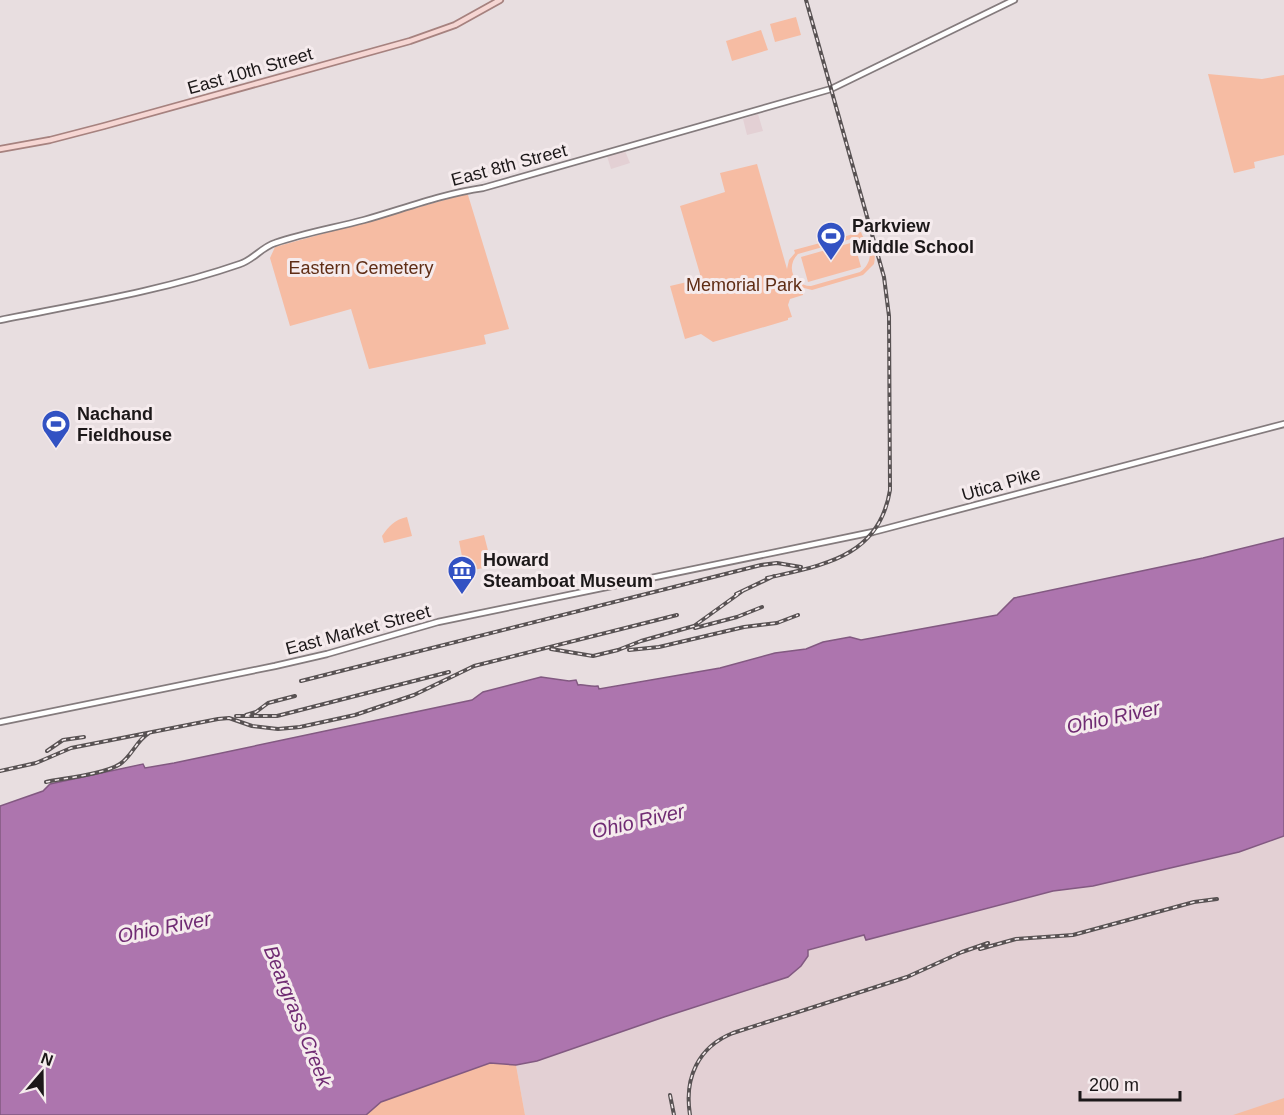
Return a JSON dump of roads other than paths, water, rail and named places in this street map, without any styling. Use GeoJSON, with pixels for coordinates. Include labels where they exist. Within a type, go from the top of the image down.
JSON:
{"type":"FeatureCollection","features":[{"type":"Feature","properties":{"kind":"main road","name":"East 10th Street"},"geometry":{"type":"LineString","coordinates":[[0,149],[50,140],[104,126],[410,40],[454,25],[500,0]]}},
{"type":"Feature","properties":{"kind":"main road","name":"East 8th Street"},"geometry":{"type":"LineString","coordinates":[[0,320],[183,281],[242,264],[272,244],[337,225],[361,221],[447,195],[483,188],[825,91],[1014,0]]}},
{"type":"Feature","properties":{"kind":"main road","name":"Utica Pike"},"geometry":{"type":"LineString","coordinates":[[723,564],[886,529],[1284,424]]}},
{"type":"Feature","properties":{"kind":"main road","name":"East Market Street"},"geometry":{"type":"LineString","coordinates":[[0,722],[275,666],[327,654],[438,622],[723,564]]}},
{"type":"Feature","properties":{"kind":"water"},"geometry":{"type":"Polygon","coordinates":[[[1284,538],[1284,836],[1239,852],[1093,886],[1053,891],[866,940],[864,935],[808,950],[808,956],[801,966],[788,977],[537,1061],[516,1065],[490,1063],[381,1102],[366,1115],[0,1115],[0,806],[43,791],[50,784],[143,764],[145,768],[174,763],[472,700],[483,692],[541,677],[576,680],[578,685],[598,686],[599,689],[720,668],[775,653],[806,649],[823,642],[850,637],[861,640],[997,615],[1014,598],[1203,558],[1284,538]]]}},
{"type":"Feature","properties":{"kind":"railway"},"geometry":{"type":"LineString","coordinates":[[767,578],[827,562],[845,555],[861,544],[874,531],[884,513],[890,490],[889,316],[884,277],[806,0]]}},
{"type":"Feature","properties":{"kind":"railway"},"geometry":{"type":"LineString","coordinates":[[301,681],[761,565],[777,563],[801,567]]}},
{"type":"Feature","properties":{"kind":"railway"},"geometry":{"type":"LineString","coordinates":[[736,594],[774,576]]}},
{"type":"Feature","properties":{"kind":"railway"},"geometry":{"type":"LineString","coordinates":[[551,649],[593,656],[618,650],[694,626],[744,590]]}},
{"type":"Feature","properties":{"kind":"railway"},"geometry":{"type":"LineString","coordinates":[[695,628],[737,617],[762,607]]}},
{"type":"Feature","properties":{"kind":"railway"},"geometry":{"type":"LineString","coordinates":[[0,771],[36,763],[71,748],[218,719],[229,718],[252,726],[278,729],[300,727],[355,715],[414,695],[474,666],[677,615]]}},
{"type":"Feature","properties":{"kind":"railway"},"geometry":{"type":"LineString","coordinates":[[629,650],[659,647],[744,627],[777,623],[798,615]]}},
{"type":"Feature","properties":{"kind":"railway"},"geometry":{"type":"LineString","coordinates":[[236,716],[277,716],[449,672]]}},
{"type":"Feature","properties":{"kind":"railway"},"geometry":{"type":"LineString","coordinates":[[246,715],[256,712],[268,703],[295,696]]}},
{"type":"Feature","properties":{"kind":"railway"},"geometry":{"type":"LineString","coordinates":[[46,782],[95,773],[120,764],[149,733]]}},
{"type":"Feature","properties":{"kind":"railway"},"geometry":{"type":"LineString","coordinates":[[47,751],[63,740],[84,737]]}},
{"type":"Feature","properties":{"kind":"railway"},"geometry":{"type":"LineString","coordinates":[[980,949],[1016,939],[1073,935],[1194,902],[1217,899]]}},
{"type":"Feature","properties":{"kind":"railway"},"geometry":{"type":"LineString","coordinates":[[690,1115],[689,1089],[696,1065],[702,1055],[721,1039],[733,1033],[907,977],[988,943]]}},
{"type":"Feature","properties":{"kind":"railway"},"geometry":{"type":"LineString","coordinates":[[670,1095],[674,1115]]}},
{"type":"Feature","properties":{"kind":"place","name":"Parkview Middle School"},"geometry":{"type":"Point","coordinates":[831,262]}},
{"type":"Feature","properties":{"kind":"place","name":"Nachand Fieldhouse"},"geometry":{"type":"Point","coordinates":[56,450]}},
{"type":"Feature","properties":{"kind":"place","name":"Howard Steamboat Museum"},"geometry":{"type":"Point","coordinates":[462,596]}},
{"type":"Feature","properties":{"kind":"park label","name":"Eastern Cemetery"},"geometry":{"type":"Point","coordinates":[361,268]}},
{"type":"Feature","properties":{"kind":"park label","name":"Memorial Park"},"geometry":{"type":"Point","coordinates":[744,285]}},
{"type":"Feature","properties":{"kind":"water label","name":"Ohio River"},"geometry":{"type":"Point","coordinates":[1113,717]}},
{"type":"Feature","properties":{"kind":"water label","name":"Ohio River"},"geometry":{"type":"Point","coordinates":[638,821]}},
{"type":"Feature","properties":{"kind":"water label","name":"Ohio River"},"geometry":{"type":"Point","coordinates":[164,927]}},
{"type":"Feature","properties":{"kind":"water label","name":"Beargrass Creek"},"geometry":{"type":"Point","coordinates":[298,1016]}}]}
